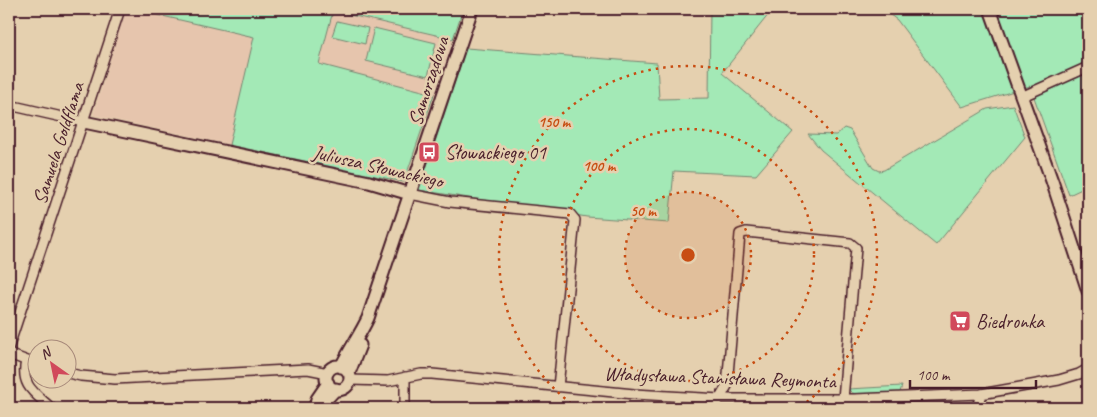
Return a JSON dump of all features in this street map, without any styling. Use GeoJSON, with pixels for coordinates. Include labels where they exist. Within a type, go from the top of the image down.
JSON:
{"type":"FeatureCollection","features":[{"type":"Feature","properties":{"kind":"street","name":"Samuela Goldflama"},"geometry":{"type":"LineString","coordinates":[[9,346],[120,9]]}},
{"type":"Feature","properties":{"kind":"street","name":"Samorządowa"},"geometry":{"type":"LineString","coordinates":[[346,373],[362,339],[361,334],[472,9]]}},
{"type":"Feature","properties":{"kind":"street"},"geometry":{"type":"LineString","coordinates":[[990,9],[1052,181],[1088,291]]}},
{"type":"Feature","properties":{"kind":"street"},"geometry":{"type":"LineString","coordinates":[[1021,97],[1088,67]]}},
{"type":"Feature","properties":{"kind":"street","name":"Juliusza Słowackiego"},"geometry":{"type":"LineString","coordinates":[[9,105],[369,182],[410,194],[450,202],[570,214],[575,220],[558,387]]}},
{"type":"Feature","properties":{"kind":"street"},"geometry":{"type":"LineString","coordinates":[[714,408],[727,386],[740,234],[746,232],[850,243],[856,248],[843,399]]}},
{"type":"Feature","properties":{"kind":"street"},"geometry":{"type":"LineString","coordinates":[[9,354],[26,361],[24,377],[26,383],[51,408]]}},
{"type":"Feature","properties":{"kind":"street"},"geometry":{"type":"LineString","coordinates":[[78,375],[115,379],[308,370],[330,382],[340,390],[346,386],[346,373],[334,367],[330,382],[317,399],[314,408]]}},
{"type":"Feature","properties":{"kind":"street","name":"Władysława Stanisława Reymonta"},"geometry":{"type":"LineString","coordinates":[[346,373],[388,381],[432,374],[558,387],[720,399],[854,399],[981,394],[1059,380],[1088,369]]}},
{"type":"Feature","properties":{"kind":"street"},"geometry":{"type":"LineString","coordinates":[[405,408],[406,377]]}},
{"type":"Feature","properties":{"kind":"street"},"geometry":{"type":"LineString","coordinates":[[977,408],[981,394]]}},
{"type":"Feature","properties":{"kind":"street"},"geometry":{"type":"LineString","coordinates":[[850,408],[854,399]]}},
{"type":"Feature","properties":{"kind":"shaded area"},"geometry":{"type":"Polygon","coordinates":[[[126,9],[324,9],[453,39],[404,182],[93,115],[126,9]]]}},
{"type":"Feature","properties":{"kind":"green space"},"geometry":{"type":"Polygon","coordinates":[[[132,9],[463,9],[453,39],[333,11],[319,64],[434,94],[404,182],[229,145],[254,37],[132,9]]]}},
{"type":"Feature","properties":{"kind":"green space"},"geometry":{"type":"Polygon","coordinates":[[[710,9],[773,9],[722,73],[793,132],[756,175],[674,171],[669,223],[587,217],[419,190],[466,48],[657,63],[659,99],[709,98],[710,9]]]}},
{"type":"Feature","properties":{"kind":"green space"},"geometry":{"type":"Polygon","coordinates":[[[882,9],[1088,9],[1088,186],[1069,195],[1030,86],[962,107],[897,20],[882,9]]]}},
{"type":"Feature","properties":{"kind":"green space"},"geometry":{"type":"Polygon","coordinates":[[[337,21],[368,28],[365,44],[332,36],[337,21]]]}},
{"type":"Feature","properties":{"kind":"green space"},"geometry":{"type":"Polygon","coordinates":[[[374,28],[436,43],[428,76],[366,61],[374,28]]]}},
{"type":"Feature","properties":{"kind":"green space"},"geometry":{"type":"Polygon","coordinates":[[[1013,105],[1025,137],[936,245],[821,150],[808,134],[836,135],[844,128],[850,130],[873,168],[879,171],[884,170],[987,109],[1013,105]]]}},
{"type":"Feature","properties":{"kind":"green space"},"geometry":{"type":"Polygon","coordinates":[[[902,386],[900,392],[857,394],[852,393],[848,389],[902,386]]]}},
{"type":"Feature","properties":{"kind":"place","name":"Słowackiego 01"},"geometry":{"type":"Point","coordinates":[429,152]}},
{"type":"Feature","properties":{"kind":"place","name":"Biedronka"},"geometry":{"type":"Point","coordinates":[960,321]}}]}
